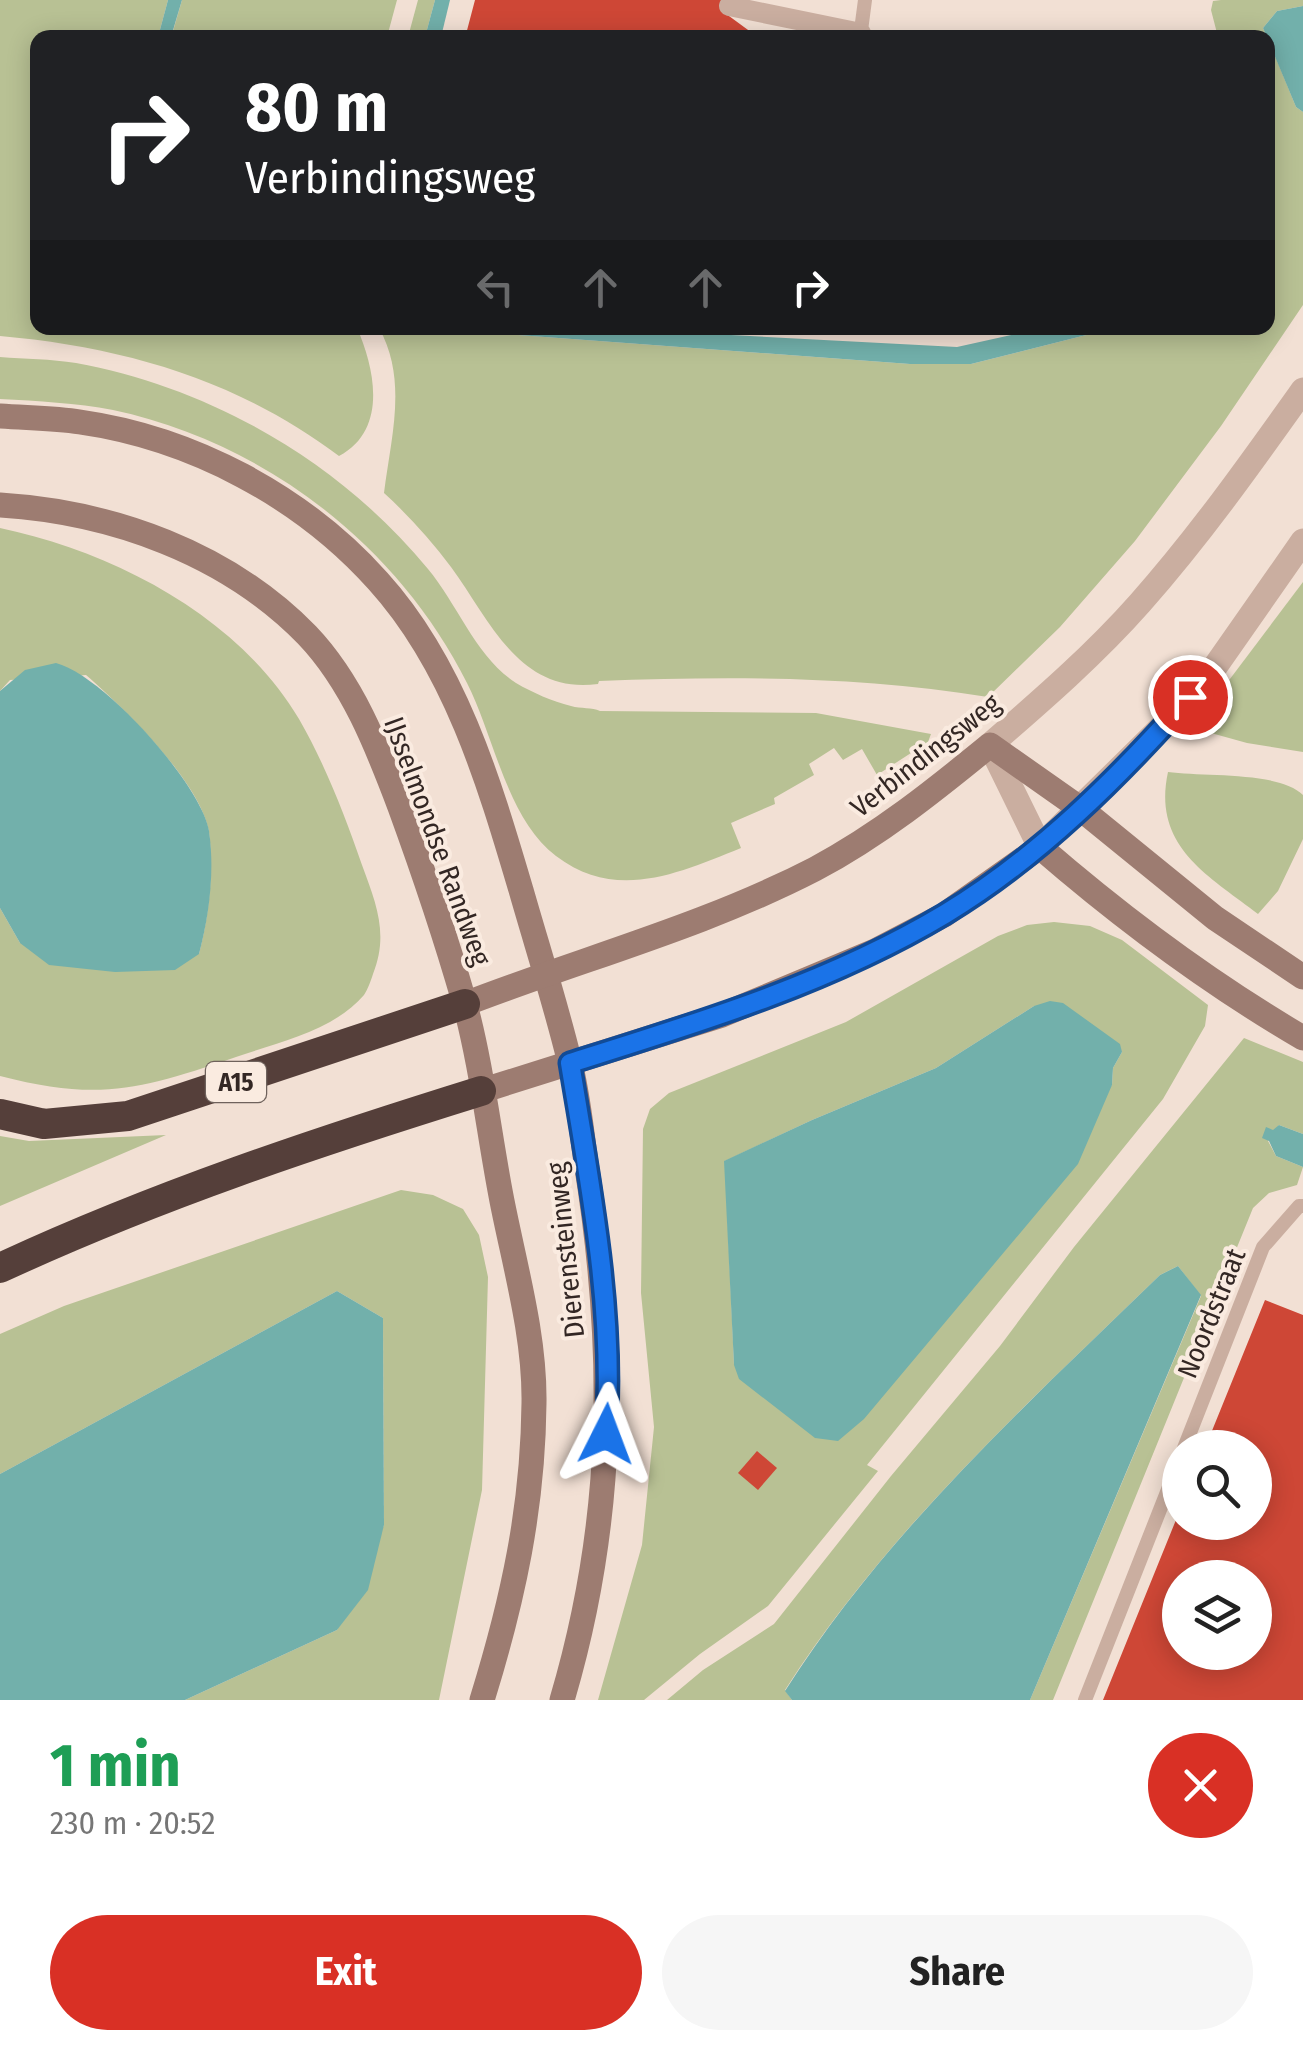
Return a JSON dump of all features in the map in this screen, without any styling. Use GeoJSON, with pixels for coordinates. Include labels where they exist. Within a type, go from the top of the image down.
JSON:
{"type":"FeatureCollection","features":[{"type":"Feature","properties":{"kind":"highway","name":"A15"},"geometry":{"type":"LineString","coordinates":[[0,1114],[44,1124],[128,1116],[464,1004]]}},
{"type":"Feature","properties":{"kind":"highway"},"geometry":{"type":"LineString","coordinates":[[0,1268],[111,1218],[326,1140],[481,1091]]}},
{"type":"Feature","properties":{"kind":"main road","name":"IJsselmondse Randweg"},"geometry":{"type":"LineString","coordinates":[[0,416],[81,422],[183,447],[299,510],[378,581],[416,628],[460,710],[499,815],[545,972]]}},
{"type":"Feature","properties":{"kind":"main road","name":"IJsselmondse Randweg"},"geometry":{"type":"LineString","coordinates":[[0,506],[101,518],[185,551],[244,582],[305,633],[355,701],[389,777],[464,1004]]}},
{"type":"Feature","properties":{"kind":"main road"},"geometry":{"type":"LineString","coordinates":[[990,745],[1081,809],[1216,918],[1303,977]]}},
{"type":"Feature","properties":{"kind":"main road","name":"Verbindingsweg"},"geometry":{"type":"LineString","coordinates":[[464,1004],[665,931],[815,868],[883,829],[990,745]]}},
{"type":"Feature","properties":{"kind":"main road"},"geometry":{"type":"LineString","coordinates":[[481,1091],[722,1015],[876,951],[944,915],[1040,847],[1207,978],[1303,1038]]}},
{"type":"Feature","properties":{"kind":"main road","name":"Dierensteinweg"},"geometry":{"type":"LineString","coordinates":[[545,972],[570,1063],[593,1205],[604,1294],[609,1396],[596,1551],[586,1613],[562,1700]]}},
{"type":"Feature","properties":{"kind":"main road","name":"Dierensteinweg"},"geometry":{"type":"LineString","coordinates":[[464,1004],[525,1311],[534,1398],[531,1494],[520,1560],[482,1700]]}},
{"type":"Feature","properties":{"kind":"street"},"geometry":{"type":"LineString","coordinates":[[729,6],[835,30]]}},
{"type":"Feature","properties":{"kind":"street","name":"Verbindingsweg"},"geometry":{"type":"LineString","coordinates":[[990,745],[1056,688],[1138,605],[1214,514],[1303,390]]}},
{"type":"Feature","properties":{"kind":"street"},"geometry":{"type":"LineString","coordinates":[[990,745],[1040,847],[1210,674],[1303,541]]}},
{"type":"Feature","properties":{"kind":"lane"},"geometry":{"type":"LineString","coordinates":[[862,30],[865,0]]}},
{"type":"Feature","properties":{"kind":"lane","name":"Noordstraat"},"geometry":{"type":"LineString","coordinates":[[1191,1430],[1263,1247],[1301,1206]]}},
{"type":"Feature","properties":{"kind":"lane"},"geometry":{"type":"LineString","coordinates":[[1085,1700],[1162,1504]]}},
{"type":"Feature","properties":{"kind":"green space"},"geometry":{"type":"Polygon","coordinates":[[[0,0],[168,0],[160,30],[30,30],[30,335],[359,335],[372,380],[371,415],[355,445],[339,456],[261,407],[178,372],[91,349],[0,336],[0,0]]]}},
{"type":"Feature","properties":{"kind":"green space"},"geometry":{"type":"Polygon","coordinates":[[[182,0],[397,0],[389,30],[173,30],[182,0]]]}},
{"type":"Feature","properties":{"kind":"green space"},"geometry":{"type":"Polygon","coordinates":[[[418,0],[435,0],[427,30],[410,30],[418,0]]]}},
{"type":"Feature","properties":{"kind":"green space"},"geometry":{"type":"Polygon","coordinates":[[[1303,0],[1303,6],[1277,11],[1264,30],[1216,30],[1213,1],[1303,0]]]}},
{"type":"Feature","properties":{"kind":"green space"},"geometry":{"type":"Polygon","coordinates":[[[1275,56],[1296,107],[1303,112],[1303,305],[1221,426],[1135,541],[1060,627],[988,697],[794,679],[649,679],[571,684],[547,678],[510,650],[443,557],[384,493],[395,388],[382,335],[519,335],[910,364],[971,364],[1086,335],[1275,335],[1275,56]]]}},
{"type":"Feature","properties":{"kind":"green space"},"geometry":{"type":"Polygon","coordinates":[[[0,357],[67,362],[127,375],[224,411],[270,435],[314,463],[393,530],[439,583],[490,659],[516,683],[543,696],[600,711],[816,713],[931,734],[928,742],[877,775],[862,749],[843,760],[834,748],[809,764],[814,775],[774,798],[775,804],[731,823],[741,848],[694,866],[648,879],[625,880],[579,870],[556,856],[525,821],[503,776],[477,704],[438,633],[404,587],[364,544],[321,507],[273,474],[169,425],[113,410],[0,399],[0,357]]]}},
{"type":"Feature","properties":{"kind":"green space"},"geometry":{"type":"Polygon","coordinates":[[[0,528],[86,553],[169,594],[243,649],[299,719],[341,809],[379,919],[378,959],[368,987],[337,1018],[287,1040],[146,1084],[94,1090],[0,1076],[0,908],[20,943],[199,954],[208,909],[211,863],[209,832],[192,791],[140,726],[86,675],[10,680],[0,691],[0,528]]]}},
{"type":"Feature","properties":{"kind":"green space"},"geometry":{"type":"Polygon","coordinates":[[[1303,582],[1303,752],[1247,743],[1193,728],[1303,582]]]}},
{"type":"Feature","properties":{"kind":"green space"},"geometry":{"type":"Polygon","coordinates":[[[1168,772],[1259,778],[1292,787],[1303,795],[1303,839],[1278,891],[1258,914],[1203,871],[1176,839],[1165,798],[1168,772]]]}},
{"type":"Feature","properties":{"kind":"green space"},"geometry":{"type":"Polygon","coordinates":[[[1054,922],[1090,926],[1122,940],[1208,1005],[1205,1026],[1163,1099],[867,1465],[878,1471],[768,1606],[644,1700],[598,1700],[642,1545],[654,1427],[641,1293],[643,1129],[650,1109],[669,1093],[846,1022],[998,936],[1027,925],[1054,922]],[[1034,1006],[936,1068],[725,1161],[734,1365],[1112,1085],[1113,1068],[1122,1052],[1034,1006]]]}},
{"type":"Feature","properties":{"kind":"green space"},"geometry":{"type":"Polygon","coordinates":[[[1244,1038],[1303,1062],[1303,1134],[1279,1125],[1268,1141],[1276,1156],[1303,1167],[1297,1185],[1269,1193],[1253,1208],[1053,1700],[1030,1700],[1201,1296],[1178,1266],[1160,1275],[1059,1372],[913,1524],[867,1577],[785,1690],[792,1700],[667,1700],[703,1670],[774,1624],[1000,1346],[1074,1247],[1244,1038]]]}},
{"type":"Feature","properties":{"kind":"green space"},"geometry":{"type":"Polygon","coordinates":[[[166,1135],[0,1206],[0,1136],[29,1141],[166,1135]]]}},
{"type":"Feature","properties":{"kind":"green space"},"geometry":{"type":"Polygon","coordinates":[[[401,1190],[433,1195],[463,1209],[479,1235],[488,1277],[482,1490],[439,1700],[185,1700],[337,1630],[384,1525],[383,1318],[337,1291],[0,1474],[0,1334],[64,1306],[401,1190]]]}},
{"type":"Feature","properties":{"kind":"water"},"geometry":{"type":"Polygon","coordinates":[[[168,0],[182,0],[173,30],[160,30],[168,0]]]}},
{"type":"Feature","properties":{"kind":"water"},"geometry":{"type":"Polygon","coordinates":[[[435,0],[450,0],[443,30],[427,30],[435,0]]]}},
{"type":"Feature","properties":{"kind":"water"},"geometry":{"type":"Polygon","coordinates":[[[1303,6],[1303,112],[1296,107],[1275,57],[1275,30],[1263,28],[1277,11],[1303,6]]]}},
{"type":"Feature","properties":{"kind":"water"},"geometry":{"type":"Polygon","coordinates":[[[519,335],[731,335],[957,347],[1011,335],[1086,335],[971,364],[910,364],[519,335]]]}},
{"type":"Feature","properties":{"kind":"water"},"geometry":{"type":"Polygon","coordinates":[[[56,663],[76,672],[123,709],[169,760],[202,811],[209,831],[211,862],[206,925],[199,954],[175,970],[115,972],[49,965],[20,943],[0,908],[0,691],[25,670],[56,663]]]}},
{"type":"Feature","properties":{"kind":"water"},"geometry":{"type":"Polygon","coordinates":[[[1050,1001],[1063,1003],[1120,1044],[1122,1052],[1078,1164],[864,1419],[838,1441],[815,1438],[739,1379],[734,1365],[724,1161],[936,1068],[1034,1006],[1050,1001]]]}},
{"type":"Feature","properties":{"kind":"water"},"geometry":{"type":"Polygon","coordinates":[[[1279,1125],[1303,1134],[1303,1167],[1276,1156],[1269,1141],[1262,1138],[1266,1127],[1273,1130],[1279,1125]]]}},
{"type":"Feature","properties":{"kind":"water"},"geometry":{"type":"Polygon","coordinates":[[[1178,1266],[1201,1295],[1030,1700],[792,1700],[785,1691],[867,1577],[913,1524],[1059,1372],[1160,1275],[1178,1266]]]}},
{"type":"Feature","properties":{"kind":"water"},"geometry":{"type":"Polygon","coordinates":[[[337,1291],[383,1318],[384,1525],[368,1590],[337,1630],[185,1700],[0,1700],[0,1474],[337,1291]]]}},
{"type":"Feature","properties":{"kind":"building"},"geometry":{"type":"Polygon","coordinates":[[[475,0],[728,0],[729,16],[748,30],[467,30],[475,0]]]}},
{"type":"Feature","properties":{"kind":"building"},"geometry":{"type":"Polygon","coordinates":[[[1265,1300],[1303,1315],[1303,1700],[1103,1700],[1168,1540],[1272,1540],[1272,1430],[1212,1430],[1265,1300]]]}},
{"type":"Feature","properties":{"kind":"building"},"geometry":{"type":"Polygon","coordinates":[[[757,1451],[777,1468],[758,1490],[738,1473],[757,1451]]]}},
{"type":"Feature","properties":{"kind":"route"},"geometry":{"type":"LineString","coordinates":[[606,1434],[609,1396],[604,1294],[570,1063],[722,1015],[876,951],[944,915],[1040,847],[1190,697]]}}]}
